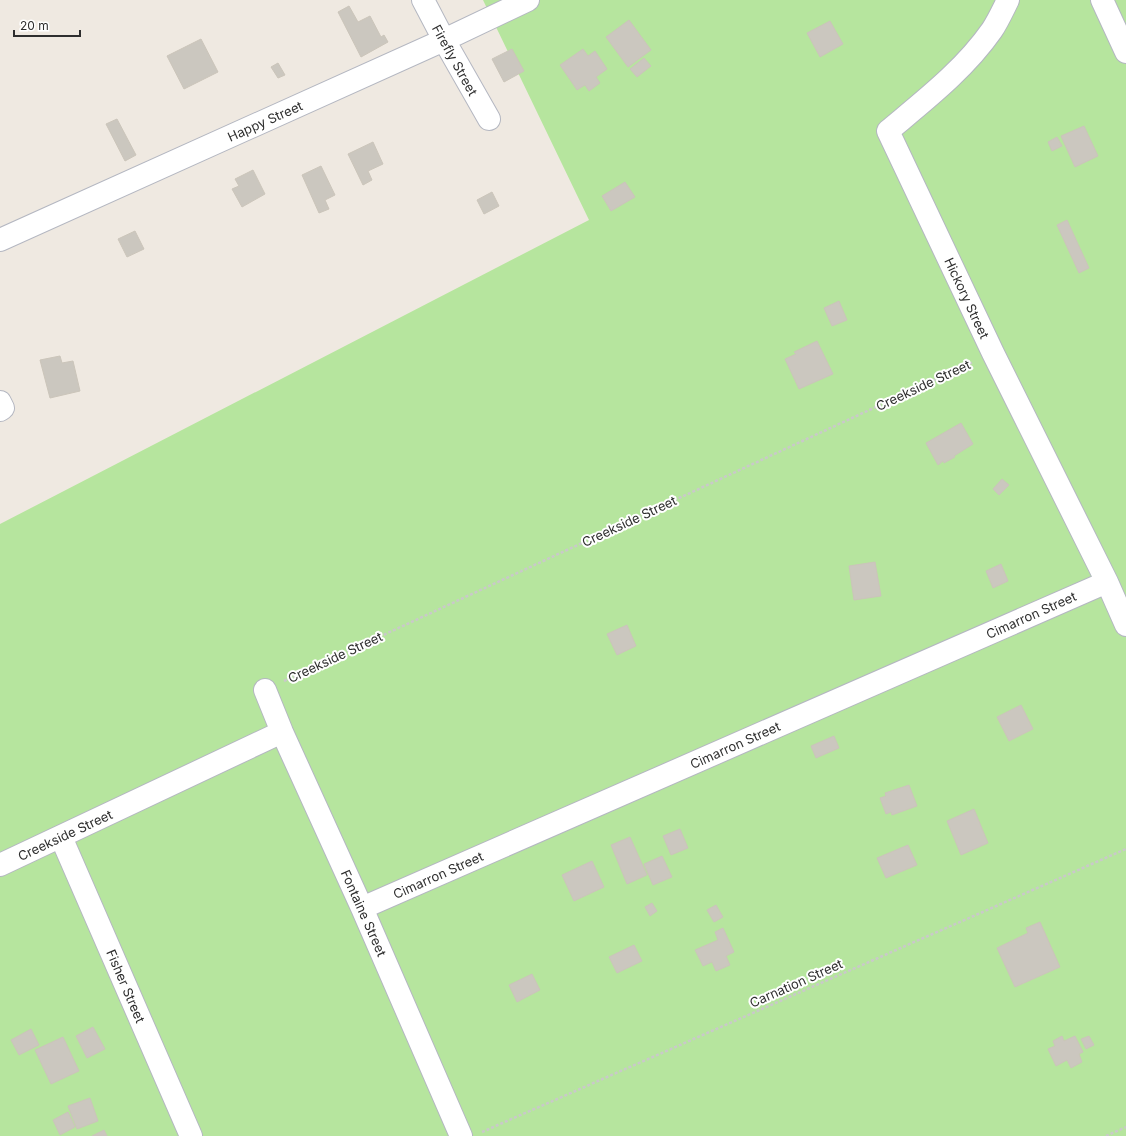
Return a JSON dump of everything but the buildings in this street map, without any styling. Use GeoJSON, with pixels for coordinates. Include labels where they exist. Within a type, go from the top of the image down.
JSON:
{"type":"FeatureCollection","features":[{"type":"Feature","properties":{"kind":"street","name":"Firefly Street"},"geometry":{"type":"LineString","coordinates":[[423,0],[489,119]]}},
{"type":"Feature","properties":{"kind":"street","name":"Happy Street"},"geometry":{"type":"LineString","coordinates":[[0,240],[444,40],[528,0]]}},
{"type":"Feature","properties":{"kind":"street","name":"Hickory Street"},"geometry":{"type":"LineString","coordinates":[[1008,0],[992,29],[966,61],[941,87],[888,131],[993,353],[1107,582],[1126,625]]}},
{"type":"Feature","properties":{"kind":"street"},"geometry":{"type":"LineString","coordinates":[[1102,0],[1126,52]]}},
{"type":"Feature","properties":{"kind":"street"},"geometry":{"type":"LineString","coordinates":[[0,402],[3,408],[0,410]]}},
{"type":"Feature","properties":{"kind":"street","name":"Cimarron Street"},"geometry":{"type":"LineString","coordinates":[[362,908],[1107,582]]}},
{"type":"Feature","properties":{"kind":"street","name":"Fontaine Street"},"geometry":{"type":"LineString","coordinates":[[265,690],[282,732],[362,908],[471,1134]]}},
{"type":"Feature","properties":{"kind":"street","name":"Creekside Street"},"geometry":{"type":"LineString","coordinates":[[0,865],[282,732]]}},
{"type":"Feature","properties":{"kind":"street","name":"Fisher Street"},"geometry":{"type":"LineString","coordinates":[[61,837],[191,1136]]}},
{"type":"Feature","properties":{"kind":"path","name":"Creekside Street"},"geometry":{"type":"LineString","coordinates":[[265,690],[993,353]]}},
{"type":"Feature","properties":{"kind":"path","name":"Carnation Street"},"geometry":{"type":"LineString","coordinates":[[471,1134],[1126,848]]}},
{"type":"Feature","properties":{"kind":"path"},"geometry":{"type":"LineString","coordinates":[[1106,1136],[1126,1127]]}},
{"type":"Feature","properties":{"kind":"green space"},"geometry":{"type":"Polygon","coordinates":[[[483,0],[1126,0],[1126,1136],[0,1136],[0,524],[589,220],[483,0]]]}}]}
